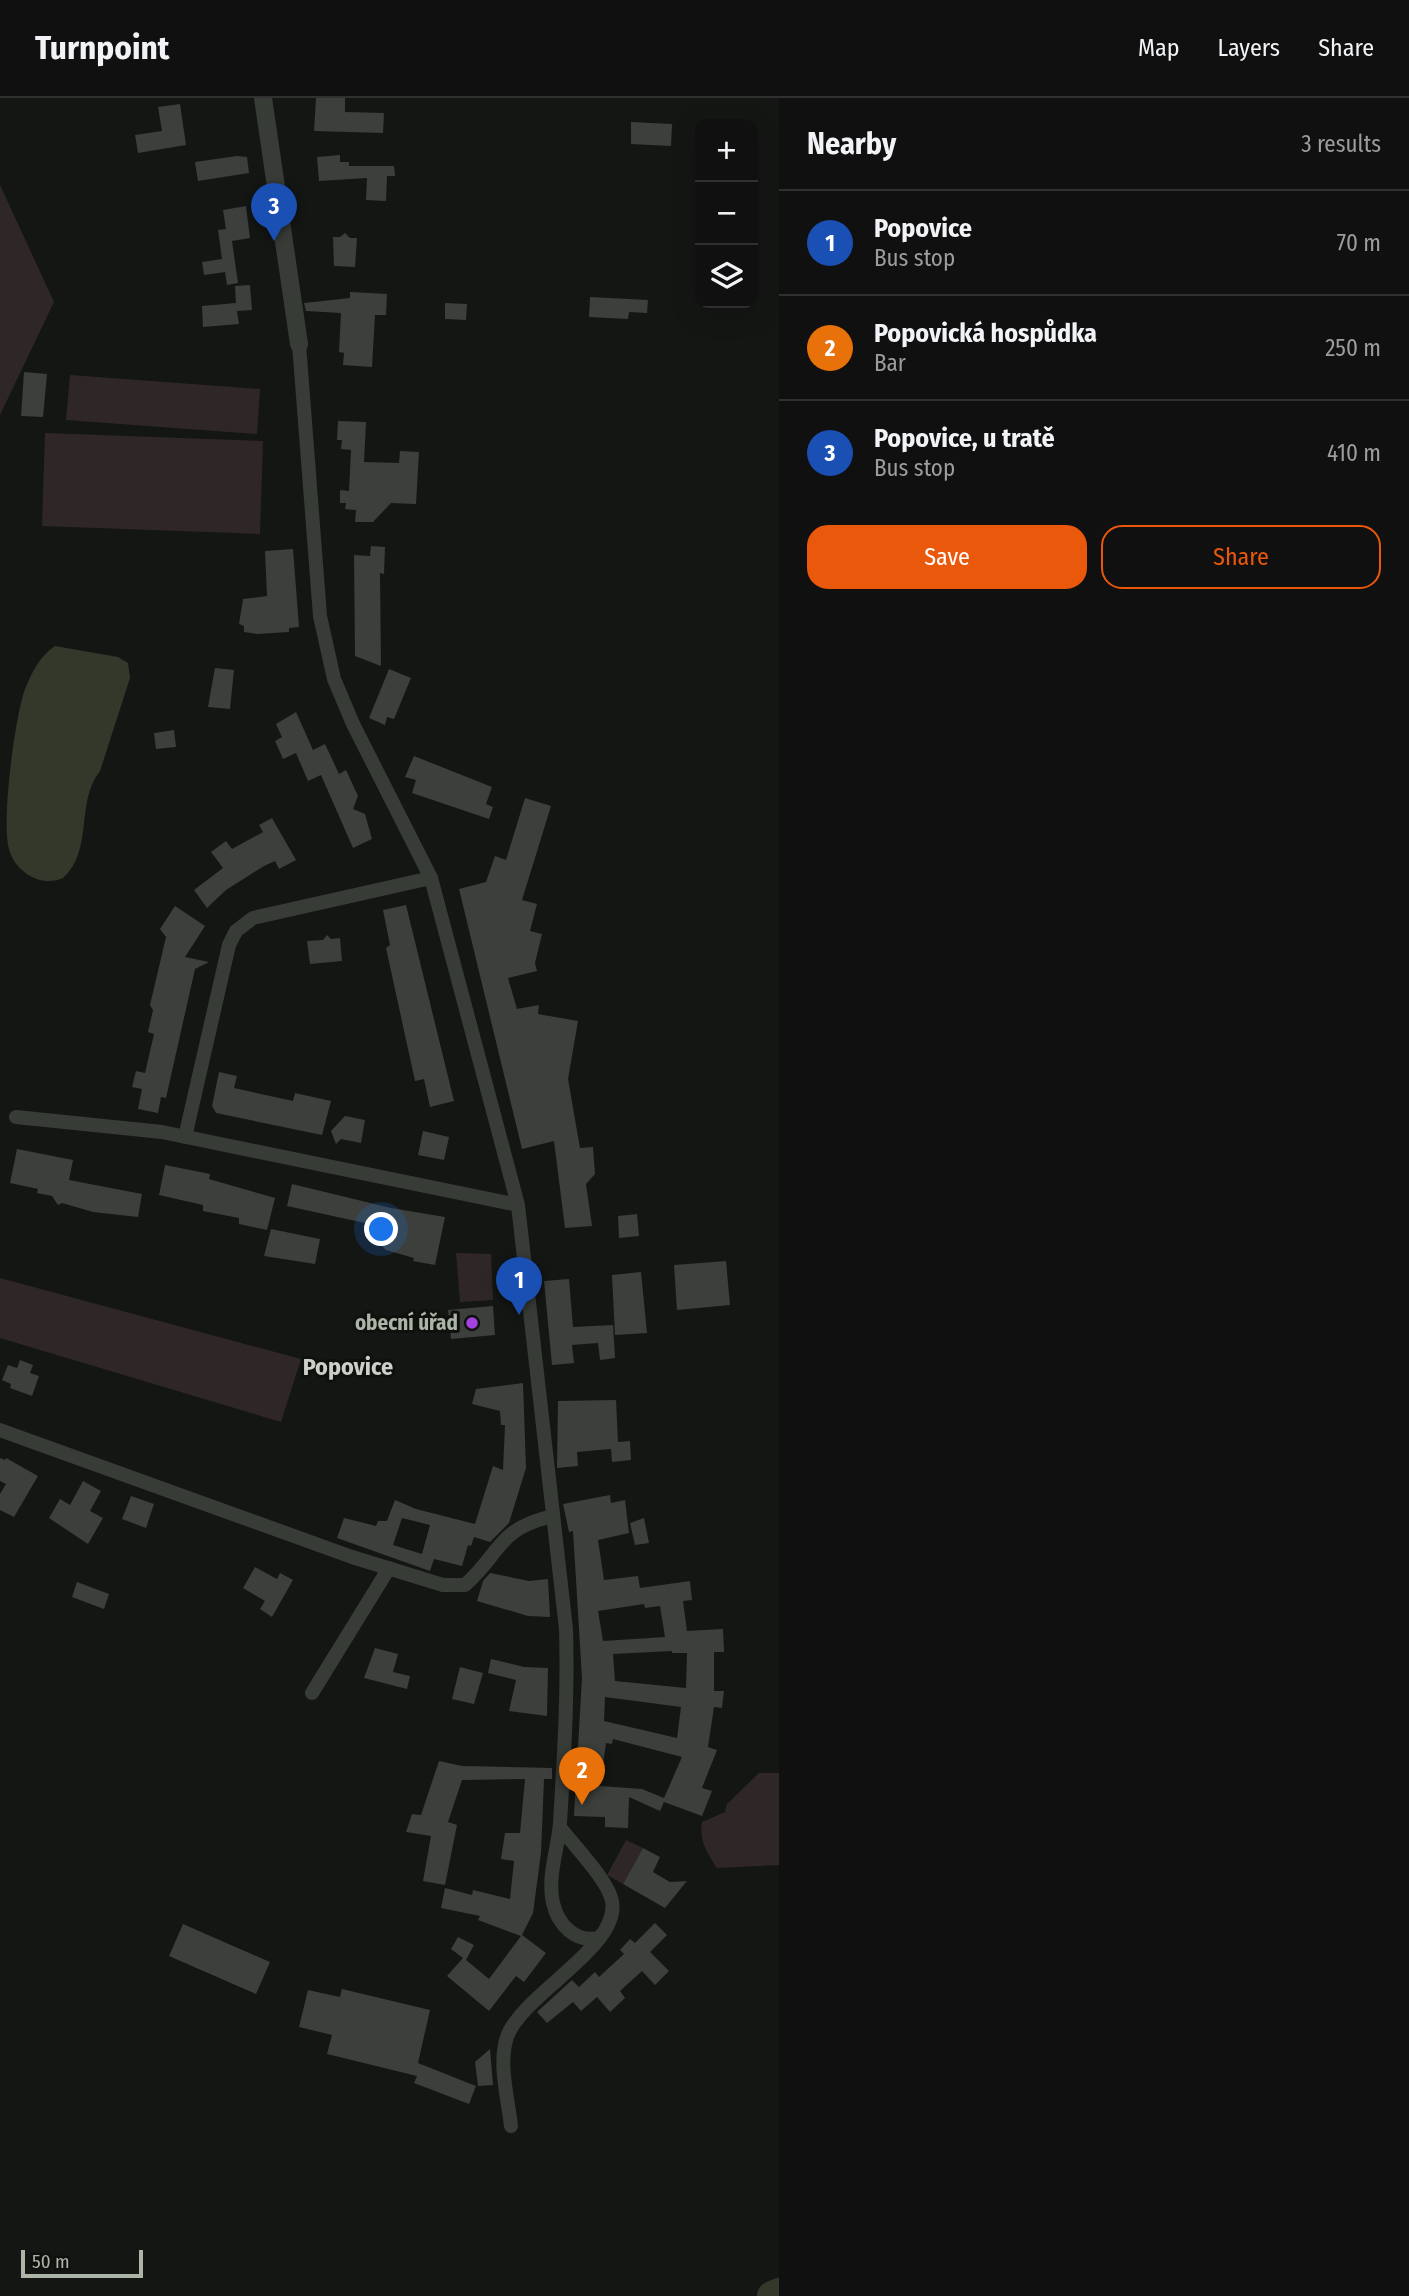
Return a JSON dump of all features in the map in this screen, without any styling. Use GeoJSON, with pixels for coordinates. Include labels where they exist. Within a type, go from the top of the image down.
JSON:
{"type":"FeatureCollection","features":[{"type":"Feature","properties":{"kind":"street"},"geometry":{"type":"LineString","coordinates":[[262,98],[299,344],[320,616],[327,653],[353,724],[431,878],[518,1205],[566,1629],[568,1680],[559,1827],[552,1870],[552,1902],[571,1933],[575,1946],[572,1966]]}},
{"type":"Feature","properties":{"kind":"street"},"geometry":{"type":"LineString","coordinates":[[185,1137],[226,953],[232,937],[242,926],[270,913],[431,878]]}},
{"type":"Feature","properties":{"kind":"street"},"geometry":{"type":"LineString","coordinates":[[16,1117],[162,1132],[518,1205]]}},
{"type":"Feature","properties":{"kind":"street"},"geometry":{"type":"LineString","coordinates":[[0,1430],[352,1558],[443,1585],[465,1585],[513,1531],[530,1521],[553,1516]]}},
{"type":"Feature","properties":{"kind":"street"},"geometry":{"type":"LineString","coordinates":[[312,1693],[389,1568]]}},
{"type":"Feature","properties":{"kind":"street"},"geometry":{"type":"LineString","coordinates":[[511,2126],[504,2061],[508,2035],[525,2010],[572,1966],[598,1938],[610,1920],[612,1901],[559,1827]]}},
{"type":"Feature","properties":{"kind":"street"},"geometry":{"type":"LineString","coordinates":[[571,1933],[582,1939],[598,1938]]}},
{"type":"Feature","properties":{"kind":"shaded area"},"geometry":{"type":"Polygon","coordinates":[[[0,185],[54,302],[0,415],[0,185]]]}},
{"type":"Feature","properties":{"kind":"shaded area"},"geometry":{"type":"Polygon","coordinates":[[[70,375],[260,389],[257,434],[66,420],[70,375]]]}},
{"type":"Feature","properties":{"kind":"shaded area"},"geometry":{"type":"Polygon","coordinates":[[[45,433],[263,441],[260,534],[42,526],[45,433]]]}},
{"type":"Feature","properties":{"kind":"shaded area"},"geometry":{"type":"Polygon","coordinates":[[[55,646],[118,657],[128,663],[130,678],[100,771],[88,797],[78,854],[63,878],[46,881],[30,876],[12,857],[7,836],[7,817],[13,745],[21,703],[37,665],[55,646]]]}},
{"type":"Feature","properties":{"kind":"shaded area"},"geometry":{"type":"Polygon","coordinates":[[[456,1253],[491,1254],[493,1300],[460,1302],[456,1253]]]}},
{"type":"Feature","properties":{"kind":"shaded area"},"geometry":{"type":"Polygon","coordinates":[[[0,1278],[301,1359],[281,1422],[0,1338],[0,1278]]]}},
{"type":"Feature","properties":{"kind":"shaded area"},"geometry":{"type":"Polygon","coordinates":[[[759,1773],[779,1773],[779,1865],[717,1868],[703,1841],[702,1822],[725,1812],[727,1804],[759,1773]]]}},
{"type":"Feature","properties":{"kind":"shaded area"},"geometry":{"type":"Polygon","coordinates":[[[626,1840],[643,1848],[623,1884],[607,1875],[626,1840]]]}},
{"type":"Feature","properties":{"kind":"building"},"geometry":{"type":"Polygon","coordinates":[[[316,98],[345,98],[345,112],[384,113],[383,133],[314,131],[316,98]]]}},
{"type":"Feature","properties":{"kind":"building"},"geometry":{"type":"Polygon","coordinates":[[[180,104],[186,145],[138,153],[135,135],[162,131],[158,107],[180,104]]]}},
{"type":"Feature","properties":{"kind":"building"},"geometry":{"type":"Polygon","coordinates":[[[631,122],[672,124],[671,146],[631,144],[631,122]]]}},
{"type":"Feature","properties":{"kind":"building"},"geometry":{"type":"Polygon","coordinates":[[[340,155],[340,162],[349,162],[349,166],[394,166],[395,176],[387,176],[386,201],[366,200],[367,178],[319,181],[317,157],[340,155]]]}},
{"type":"Feature","properties":{"kind":"building"},"geometry":{"type":"Polygon","coordinates":[[[247,157],[249,173],[198,181],[195,162],[247,157]]]}},
{"type":"Feature","properties":{"kind":"building"},"geometry":{"type":"Polygon","coordinates":[[[246,206],[250,238],[232,241],[238,283],[227,285],[225,272],[204,275],[202,262],[222,259],[218,230],[226,229],[223,210],[246,206]]]}},
{"type":"Feature","properties":{"kind":"building"},"geometry":{"type":"Polygon","coordinates":[[[345,233],[350,238],[357,238],[355,267],[334,266],[333,237],[340,237],[345,233]]]}},
{"type":"Feature","properties":{"kind":"building"},"geometry":{"type":"Polygon","coordinates":[[[250,285],[252,310],[237,311],[239,324],[203,327],[202,306],[236,303],[235,286],[250,285]]]}},
{"type":"Feature","properties":{"kind":"building"},"geometry":{"type":"Polygon","coordinates":[[[350,292],[387,294],[386,315],[375,315],[372,367],[343,365],[344,353],[339,352],[341,313],[306,311],[304,303],[350,298],[350,292]]]}},
{"type":"Feature","properties":{"kind":"building"},"geometry":{"type":"Polygon","coordinates":[[[590,297],[648,300],[647,313],[629,312],[628,319],[589,317],[590,297]]]}},
{"type":"Feature","properties":{"kind":"building"},"geometry":{"type":"Polygon","coordinates":[[[445,303],[467,304],[466,320],[445,319],[445,303]]]}},
{"type":"Feature","properties":{"kind":"building"},"geometry":{"type":"Polygon","coordinates":[[[24,372],[47,374],[43,417],[21,416],[24,372]]]}},
{"type":"Feature","properties":{"kind":"building"},"geometry":{"type":"Polygon","coordinates":[[[338,421],[366,422],[364,462],[399,463],[400,451],[419,452],[416,504],[391,503],[373,522],[355,522],[356,510],[345,509],[346,503],[340,503],[340,490],[349,491],[351,450],[341,449],[342,440],[337,440],[338,421]]]}},
{"type":"Feature","properties":{"kind":"building"},"geometry":{"type":"Polygon","coordinates":[[[371,546],[385,547],[384,574],[380,573],[381,666],[355,656],[354,555],[370,556],[371,546]]]}},
{"type":"Feature","properties":{"kind":"building"},"geometry":{"type":"Polygon","coordinates":[[[293,549],[299,627],[289,628],[289,632],[244,632],[244,626],[239,624],[243,599],[267,596],[265,551],[293,549]]]}},
{"type":"Feature","properties":{"kind":"building"},"geometry":{"type":"Polygon","coordinates":[[[215,668],[234,670],[230,709],[208,707],[215,668]]]}},
{"type":"Feature","properties":{"kind":"building"},"geometry":{"type":"Polygon","coordinates":[[[389,669],[411,678],[394,719],[387,717],[385,725],[369,718],[389,669]]]}},
{"type":"Feature","properties":{"kind":"building"},"geometry":{"type":"Polygon","coordinates":[[[296,712],[313,750],[325,744],[339,774],[346,770],[358,796],[353,809],[365,814],[372,839],[353,848],[321,775],[308,781],[296,753],[283,759],[275,741],[282,737],[276,724],[296,712]]]}},
{"type":"Feature","properties":{"kind":"building"},"geometry":{"type":"Polygon","coordinates":[[[174,730],[176,747],[156,749],[154,733],[174,730]]]}},
{"type":"Feature","properties":{"kind":"building"},"geometry":{"type":"Polygon","coordinates":[[[414,756],[492,787],[486,804],[493,807],[489,819],[412,793],[416,780],[405,777],[414,756]]]}},
{"type":"Feature","properties":{"kind":"building"},"geometry":{"type":"Polygon","coordinates":[[[525,798],[551,806],[522,900],[537,904],[530,931],[542,934],[535,963],[537,971],[508,978],[517,1009],[539,1005],[538,1014],[578,1021],[568,1079],[580,1148],[593,1147],[595,1174],[586,1184],[592,1226],[565,1228],[554,1141],[522,1149],[459,889],[486,882],[495,856],[506,860],[525,798]]]}},
{"type":"Feature","properties":{"kind":"building"},"geometry":{"type":"Polygon","coordinates":[[[272,818],[296,860],[279,869],[275,861],[264,866],[226,890],[207,908],[194,890],[223,868],[211,852],[226,841],[232,849],[263,832],[259,825],[272,818]]]}},
{"type":"Feature","properties":{"kind":"building"},"geometry":{"type":"Polygon","coordinates":[[[406,905],[454,1101],[430,1107],[424,1079],[415,1081],[386,948],[390,945],[383,910],[406,905]]]}},
{"type":"Feature","properties":{"kind":"building"},"geometry":{"type":"Polygon","coordinates":[[[175,906],[205,926],[185,957],[209,962],[195,969],[166,1098],[161,1097],[158,1113],[138,1109],[142,1089],[132,1087],[136,1071],[145,1073],[154,1034],[148,1032],[153,1010],[150,1005],[166,937],[160,929],[175,906]]]}},
{"type":"Feature","properties":{"kind":"building"},"geometry":{"type":"Polygon","coordinates":[[[327,935],[331,939],[340,938],[342,961],[310,964],[307,941],[323,940],[327,935]]]}},
{"type":"Feature","properties":{"kind":"building"},"geometry":{"type":"Polygon","coordinates":[[[219,1072],[237,1076],[234,1088],[293,1101],[295,1093],[331,1101],[322,1135],[216,1113],[212,1106],[219,1072]]]}},
{"type":"Feature","properties":{"kind":"building"},"geometry":{"type":"Polygon","coordinates":[[[345,1116],[365,1120],[361,1143],[341,1139],[336,1144],[331,1131],[345,1116]]]}},
{"type":"Feature","properties":{"kind":"building"},"geometry":{"type":"Polygon","coordinates":[[[423,1131],[449,1137],[444,1160],[418,1155],[423,1131]]]}},
{"type":"Feature","properties":{"kind":"building"},"geometry":{"type":"Polygon","coordinates":[[[17,1149],[73,1160],[69,1180],[142,1194],[138,1217],[93,1212],[62,1203],[58,1205],[52,1196],[37,1193],[38,1189],[10,1183],[17,1149]]]}},
{"type":"Feature","properties":{"kind":"building"},"geometry":{"type":"Polygon","coordinates":[[[165,1165],[210,1174],[209,1179],[275,1198],[267,1230],[239,1224],[239,1218],[203,1211],[203,1205],[159,1195],[165,1165]]]}},
{"type":"Feature","properties":{"kind":"building"},"geometry":{"type":"Polygon","coordinates":[[[292,1184],[391,1208],[445,1217],[435,1265],[413,1261],[414,1258],[386,1250],[378,1242],[374,1225],[287,1206],[292,1184]]]}},
{"type":"Feature","properties":{"kind":"building"},"geometry":{"type":"Polygon","coordinates":[[[637,1214],[639,1236],[619,1238],[618,1216],[637,1214]]]}},
{"type":"Feature","properties":{"kind":"building"},"geometry":{"type":"Polygon","coordinates":[[[271,1229],[320,1239],[315,1264],[264,1256],[271,1229]]]}},
{"type":"Feature","properties":{"kind":"building"},"geometry":{"type":"Polygon","coordinates":[[[726,1261],[730,1305],[677,1310],[674,1265],[726,1261]]]}},
{"type":"Feature","properties":{"kind":"building"},"geometry":{"type":"Polygon","coordinates":[[[641,1272],[647,1333],[615,1335],[612,1275],[641,1272]]]}},
{"type":"Feature","properties":{"kind":"building"},"geometry":{"type":"Polygon","coordinates":[[[569,1279],[573,1327],[613,1325],[615,1358],[600,1360],[598,1343],[572,1345],[574,1363],[552,1365],[544,1281],[569,1279]]]}},
{"type":"Feature","properties":{"kind":"building","name":"obecní úřad"},"geometry":{"type":"Polygon","coordinates":[[[493,1306],[495,1335],[451,1339],[448,1310],[493,1306]]]}},
{"type":"Feature","properties":{"kind":"building"},"geometry":{"type":"Polygon","coordinates":[[[20,1360],[33,1365],[30,1373],[39,1376],[32,1396],[10,1388],[11,1384],[2,1380],[8,1365],[17,1368],[20,1360]]]}},
{"type":"Feature","properties":{"kind":"building"},"geometry":{"type":"Polygon","coordinates":[[[523,1383],[526,1468],[509,1523],[490,1542],[474,1537],[471,1546],[468,1545],[462,1566],[434,1559],[430,1571],[337,1538],[344,1518],[376,1526],[378,1521],[387,1521],[395,1500],[416,1509],[475,1524],[493,1466],[503,1470],[505,1425],[501,1425],[500,1411],[472,1404],[476,1389],[523,1383]],[[402,1518],[393,1545],[422,1554],[430,1525],[402,1518]]]}},
{"type":"Feature","properties":{"kind":"building"},"geometry":{"type":"Polygon","coordinates":[[[616,1400],[618,1442],[630,1441],[631,1460],[612,1462],[611,1449],[577,1452],[578,1466],[557,1468],[558,1401],[616,1400]]]}},
{"type":"Feature","properties":{"kind":"building"},"geometry":{"type":"Polygon","coordinates":[[[0,1458],[6,1458],[38,1476],[14,1517],[0,1510],[0,1494],[6,1484],[0,1481],[0,1458]]]}},
{"type":"Feature","properties":{"kind":"building"},"geometry":{"type":"Polygon","coordinates":[[[83,1481],[101,1491],[90,1511],[103,1518],[88,1544],[49,1518],[60,1499],[70,1505],[83,1481]]]}},
{"type":"Feature","properties":{"kind":"building"},"geometry":{"type":"Polygon","coordinates":[[[610,1495],[611,1503],[625,1500],[629,1533],[598,1540],[604,1580],[638,1576],[640,1588],[690,1581],[692,1600],[683,1601],[687,1631],[723,1629],[724,1652],[714,1652],[714,1691],[724,1691],[722,1708],[714,1707],[708,1747],[717,1750],[702,1788],[712,1791],[702,1816],[664,1802],[660,1811],[629,1797],[628,1828],[605,1827],[605,1817],[574,1816],[582,1678],[573,1531],[569,1532],[563,1504],[610,1495]],[[644,1604],[598,1611],[603,1641],[665,1637],[660,1606],[645,1608],[644,1604]],[[672,1651],[613,1654],[615,1681],[686,1688],[687,1653],[672,1651]],[[605,1697],[604,1721],[677,1738],[681,1707],[605,1697]],[[613,1739],[612,1744],[606,1743],[600,1786],[642,1789],[664,1798],[682,1757],[613,1739]]]}},
{"type":"Feature","properties":{"kind":"building"},"geometry":{"type":"Polygon","coordinates":[[[131,1496],[154,1504],[146,1528],[122,1519],[131,1496]]]}},
{"type":"Feature","properties":{"kind":"building"},"geometry":{"type":"Polygon","coordinates":[[[644,1518],[649,1543],[635,1545],[630,1523],[644,1518]]]}},
{"type":"Feature","properties":{"kind":"building"},"geometry":{"type":"Polygon","coordinates":[[[255,1567],[277,1579],[280,1573],[293,1580],[272,1617],[260,1609],[265,1601],[243,1588],[255,1567]]]}},
{"type":"Feature","properties":{"kind":"building"},"geometry":{"type":"Polygon","coordinates":[[[490,1573],[529,1581],[548,1579],[550,1617],[528,1616],[477,1601],[483,1581],[490,1573]]]}},
{"type":"Feature","properties":{"kind":"building"},"geometry":{"type":"Polygon","coordinates":[[[77,1582],[109,1594],[104,1609],[72,1597],[77,1582]]]}},
{"type":"Feature","properties":{"kind":"building"},"geometry":{"type":"Polygon","coordinates":[[[375,1648],[398,1654],[393,1672],[410,1676],[407,1689],[364,1678],[375,1648]]]}},
{"type":"Feature","properties":{"kind":"building"},"geometry":{"type":"Polygon","coordinates":[[[491,1659],[524,1667],[548,1668],[547,1716],[509,1711],[516,1680],[488,1673],[491,1659]]]}},
{"type":"Feature","properties":{"kind":"building"},"geometry":{"type":"Polygon","coordinates":[[[460,1667],[483,1673],[474,1704],[452,1699],[460,1667]]]}},
{"type":"Feature","properties":{"kind":"building"},"geometry":{"type":"Polygon","coordinates":[[[439,1761],[462,1766],[552,1768],[552,1779],[544,1779],[541,1853],[533,1913],[522,1935],[546,1953],[524,1982],[516,1976],[489,2011],[447,1976],[463,1958],[451,1949],[458,1937],[474,1945],[466,1960],[489,1979],[521,1936],[478,1920],[480,1916],[441,1908],[445,1888],[472,1895],[473,1890],[510,1899],[514,1861],[501,1859],[505,1833],[520,1833],[525,1779],[462,1780],[448,1822],[457,1825],[445,1885],[423,1881],[431,1836],[406,1832],[412,1814],[421,1815],[439,1761]]]}},
{"type":"Feature","properties":{"kind":"building"},"geometry":{"type":"Polygon","coordinates":[[[643,1848],[660,1857],[653,1872],[670,1882],[687,1881],[665,1908],[623,1884],[643,1848]]]}},
{"type":"Feature","properties":{"kind":"building"},"geometry":{"type":"Polygon","coordinates":[[[655,1923],[667,1935],[650,1952],[669,1971],[655,1985],[642,1971],[620,1991],[625,1998],[610,2012],[597,1997],[581,2011],[573,2002],[547,2023],[537,2012],[572,1980],[579,1987],[595,1972],[599,1977],[624,1954],[620,1950],[630,1939],[635,1943],[655,1923]]]}},
{"type":"Feature","properties":{"kind":"building"},"geometry":{"type":"Polygon","coordinates":[[[183,1924],[270,1962],[256,1994],[169,1956],[183,1924]]]}},
{"type":"Feature","properties":{"kind":"building"},"geometry":{"type":"Polygon","coordinates":[[[342,1989],[430,2010],[418,2063],[476,2086],[469,2104],[414,2083],[417,2076],[327,2054],[332,2035],[299,2027],[308,1990],[340,1997],[342,1989]]]}},
{"type":"Feature","properties":{"kind":"building"},"geometry":{"type":"Polygon","coordinates":[[[490,2049],[493,2085],[478,2086],[475,2062],[490,2049]]]}},
{"type":"Feature","properties":{"kind":"waterway"},"geometry":{"type":"LineString","coordinates":[[772,2296],[779,2293]]}},
{"type":"Feature","properties":{"kind":"place","name":"Popovice, u tratě"},"geometry":{"type":"Point","coordinates":[274,241]}},
{"type":"Feature","properties":{"kind":"place","name":"Popovice"},"geometry":{"type":"Point","coordinates":[519,1315]}},
{"type":"Feature","properties":{"kind":"place","name":"obecní úřad"},"geometry":{"type":"Point","coordinates":[472,1323]}},
{"type":"Feature","properties":{"kind":"place","name":"Popovická hospůdka"},"geometry":{"type":"Point","coordinates":[582,1805]}},
{"type":"Feature","properties":{"kind":"district","name":"Popovice"},"geometry":{"type":"Point","coordinates":[348,1367]}}]}
